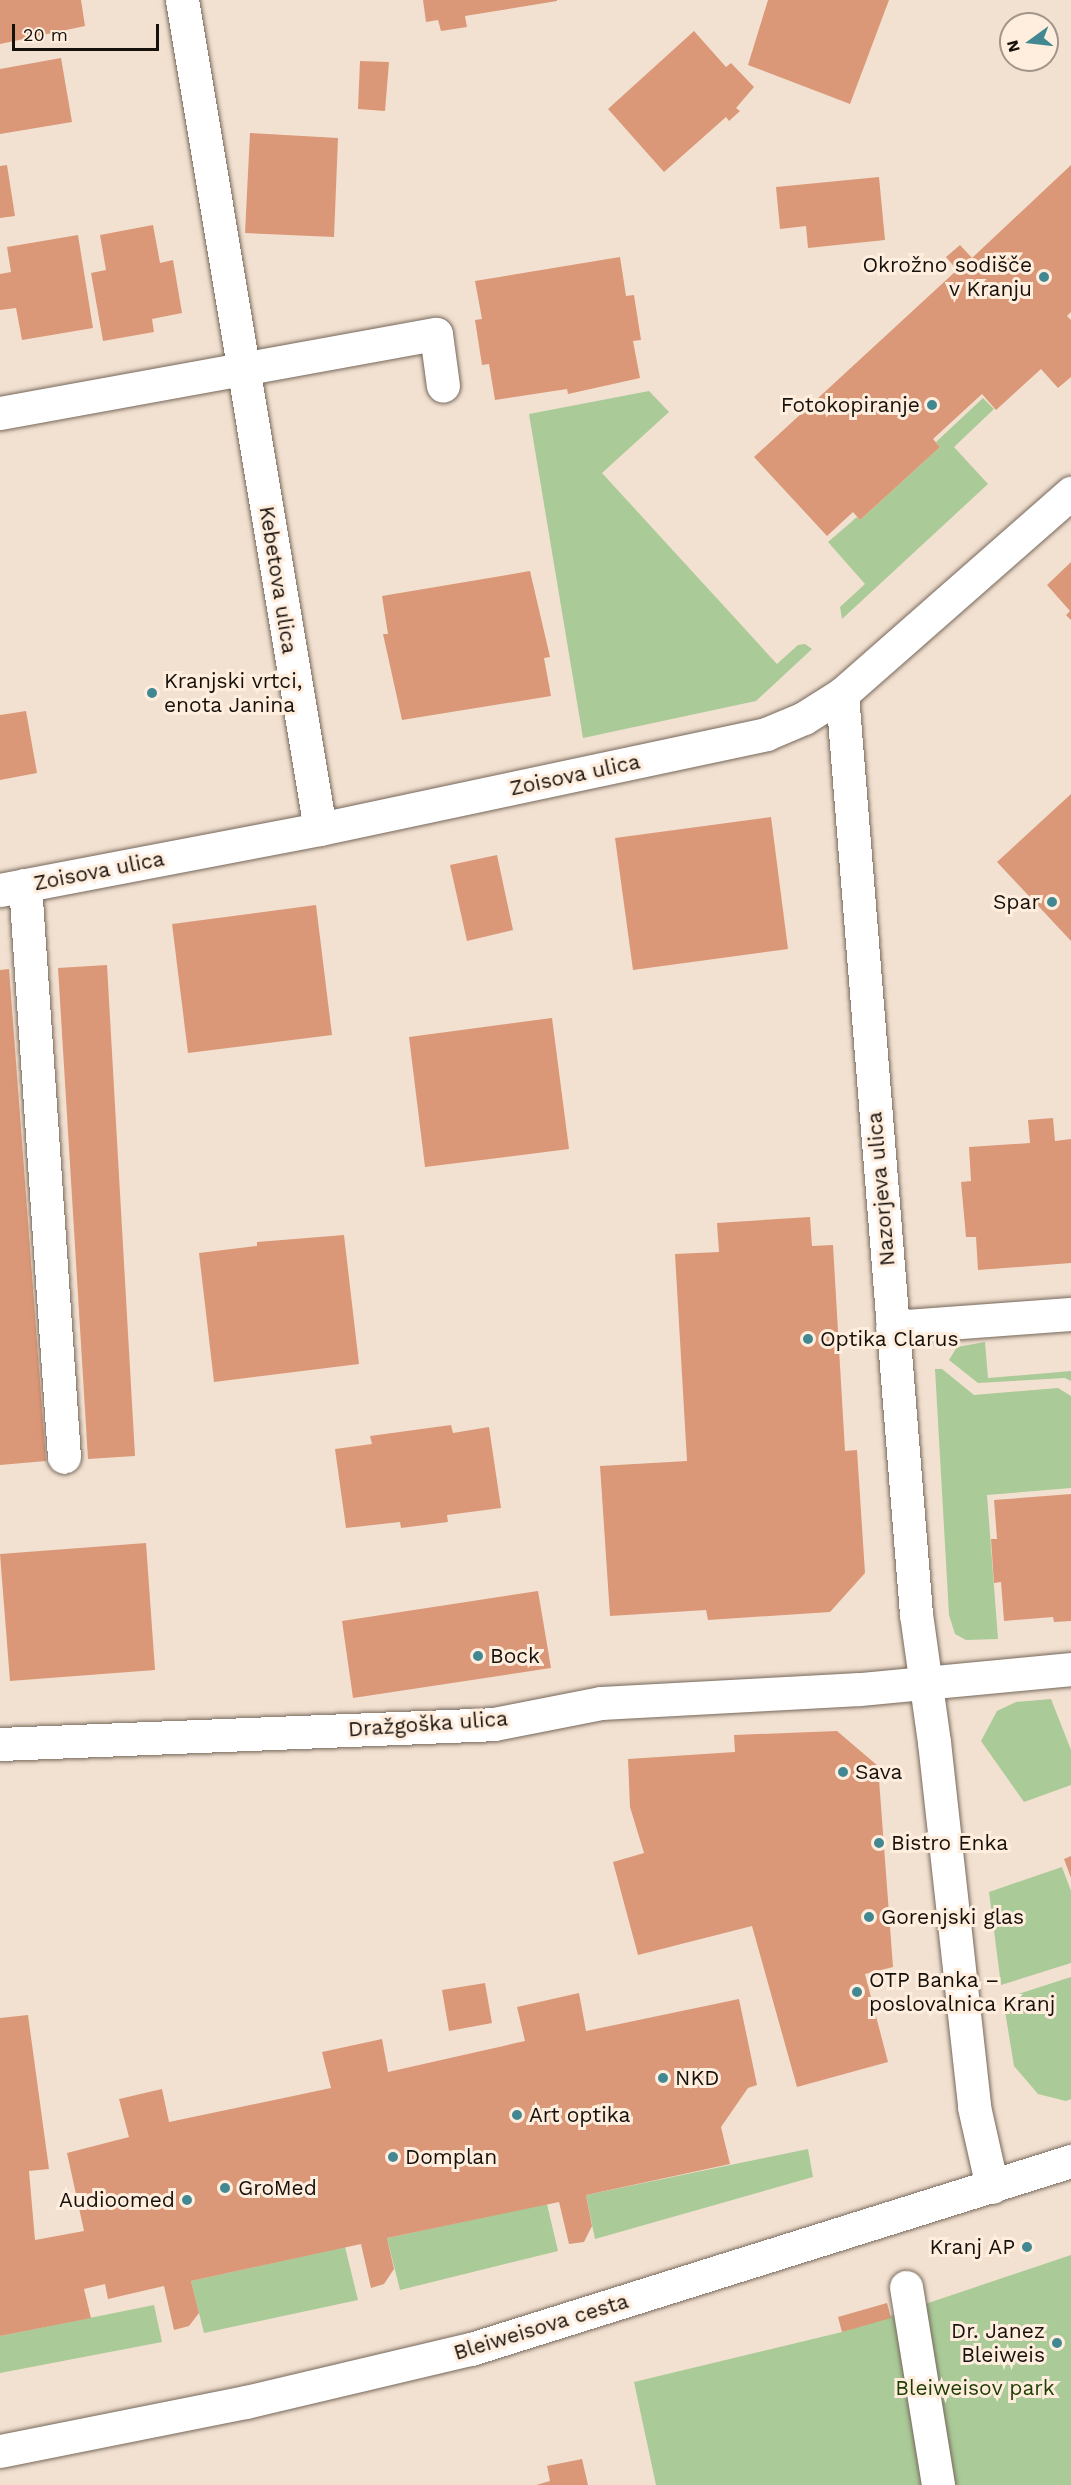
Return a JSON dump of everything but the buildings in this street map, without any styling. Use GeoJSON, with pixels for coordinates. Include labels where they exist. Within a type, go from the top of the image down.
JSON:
{"type":"FeatureCollection","features":[{"type":"Feature","properties":{"kind":"street","name":"Kebetova ulica"},"geometry":{"type":"LineString","coordinates":[[182,0],[320,829]]}},
{"type":"Feature","properties":{"kind":"street"},"geometry":{"type":"LineString","coordinates":[[0,413],[243,366],[436,334],[443,386]]}},
{"type":"Feature","properties":{"kind":"street","name":"Zoisova ulica"},"geometry":{"type":"LineString","coordinates":[[12,888],[320,829],[747,739],[804,718],[842,694],[1071,493]]}},
{"type":"Feature","properties":{"kind":"street","name":"Nazorjeva ulica"},"geometry":{"type":"LineString","coordinates":[[842,694],[916,1614],[926,1683],[974,2107],[992,2187]]}},
{"type":"Feature","properties":{"kind":"street"},"geometry":{"type":"LineString","coordinates":[[12,888],[64,1457]]}},
{"type":"Feature","properties":{"kind":"street"},"geometry":{"type":"LineString","coordinates":[[892,1327],[1071,1314]]}},
{"type":"Feature","properties":{"kind":"street"},"geometry":{"type":"LineString","coordinates":[[926,1683],[1071,1669]]}},
{"type":"Feature","properties":{"kind":"street","name":"Dražgoška ulica"},"geometry":{"type":"LineString","coordinates":[[0,1744],[494,1724],[601,1703],[926,1683]]}},
{"type":"Feature","properties":{"kind":"street","name":"Bleiweisova cesta"},"geometry":{"type":"LineString","coordinates":[[0,2451],[246,2402],[471,2349],[1071,2161]]}},
{"type":"Feature","properties":{"kind":"street"},"geometry":{"type":"LineString","coordinates":[[906,2286],[938,2485]]}},
{"type":"Feature","properties":{"kind":"green space"},"geometry":{"type":"Polygon","coordinates":[[[649,391],[669,412],[602,473],[777,664],[798,645],[805,644],[812,649],[756,701],[583,738],[529,414],[649,391]]]}},
{"type":"Feature","properties":{"kind":"green space"},"geometry":{"type":"Polygon","coordinates":[[[983,398],[994,409],[954,447],[988,484],[842,619],[840,607],[865,584],[828,542],[857,517],[860,520],[940,447],[936,442],[983,398]]]}},
{"type":"Feature","properties":{"kind":"green space"},"geometry":{"type":"Polygon","coordinates":[[[985,1342],[988,1378],[1071,1371],[1071,1381],[1065,1378],[978,1383],[949,1360],[957,1347],[985,1342]]]}},
{"type":"Feature","properties":{"kind":"green space"},"geometry":{"type":"Polygon","coordinates":[[[935,1369],[942,1369],[974,1395],[1058,1388],[1071,1396],[1071,1488],[987,1495],[998,1639],[966,1640],[955,1634],[949,1615],[935,1369]]]}},
{"type":"Feature","properties":{"kind":"green space"},"geometry":{"type":"Polygon","coordinates":[[[1051,1699],[1071,1750],[1071,1785],[1024,1802],[981,1741],[997,1711],[1016,1702],[1051,1699]]]}},
{"type":"Feature","properties":{"kind":"green space"},"geometry":{"type":"Polygon","coordinates":[[[1062,1867],[1071,1891],[1071,1963],[1001,1985],[989,1892],[1062,1867]]]}},
{"type":"Feature","properties":{"kind":"green space"},"geometry":{"type":"Polygon","coordinates":[[[1071,1977],[1071,2099],[1066,2101],[1038,2094],[1014,2066],[1003,1999],[1071,1977]]]}},
{"type":"Feature","properties":{"kind":"green space"},"geometry":{"type":"Polygon","coordinates":[[[808,2149],[813,2177],[595,2239],[586,2195],[808,2149]]]}},
{"type":"Feature","properties":{"kind":"green space"},"geometry":{"type":"Polygon","coordinates":[[[547,2204],[558,2251],[400,2290],[387,2238],[547,2204]]]}},
{"type":"Feature","properties":{"kind":"green space"},"geometry":{"type":"Polygon","coordinates":[[[345,2247],[358,2300],[204,2333],[191,2281],[345,2247]]]}},
{"type":"Feature","properties":{"kind":"green space","name":"Bleiweisov park"},"geometry":{"type":"Polygon","coordinates":[[[1071,2255],[1071,2485],[656,2485],[634,2382],[842,2332],[1071,2255]]]}},
{"type":"Feature","properties":{"kind":"green space"},"geometry":{"type":"Polygon","coordinates":[[[154,2305],[162,2342],[0,2373],[0,2336],[154,2305]]]}},
{"type":"Feature","properties":{"kind":"place","name":"Okrožno sodišče v Kranju"},"geometry":{"type":"Point","coordinates":[1044,277]}},
{"type":"Feature","properties":{"kind":"place","name":"Fotokopiranje"},"geometry":{"type":"Point","coordinates":[932,405]}},
{"type":"Feature","properties":{"kind":"place","name":"Kranjski vrtci, enota Janina"},"geometry":{"type":"Point","coordinates":[152,693]}},
{"type":"Feature","properties":{"kind":"place","name":"Spar"},"geometry":{"type":"Point","coordinates":[1052,902]}},
{"type":"Feature","properties":{"kind":"place","name":"Optika Clarus"},"geometry":{"type":"Point","coordinates":[808,1339]}},
{"type":"Feature","properties":{"kind":"place","name":"Bock"},"geometry":{"type":"Point","coordinates":[478,1656]}},
{"type":"Feature","properties":{"kind":"place","name":"Sava"},"geometry":{"type":"Point","coordinates":[843,1772]}},
{"type":"Feature","properties":{"kind":"place","name":"Bistro Enka"},"geometry":{"type":"Point","coordinates":[879,1843]}},
{"type":"Feature","properties":{"kind":"place","name":"Gorenjski glas"},"geometry":{"type":"Point","coordinates":[869,1917]}},
{"type":"Feature","properties":{"kind":"place","name":"OTP Banka – poslovalnica Kranj"},"geometry":{"type":"Point","coordinates":[857,1992]}},
{"type":"Feature","properties":{"kind":"place","name":"NKD"},"geometry":{"type":"Point","coordinates":[663,2078]}},
{"type":"Feature","properties":{"kind":"place","name":"Art optika"},"geometry":{"type":"Point","coordinates":[517,2115]}},
{"type":"Feature","properties":{"kind":"place","name":"Domplan"},"geometry":{"type":"Point","coordinates":[393,2157]}},
{"type":"Feature","properties":{"kind":"place","name":"GroMed"},"geometry":{"type":"Point","coordinates":[225,2188]}},
{"type":"Feature","properties":{"kind":"place","name":"Audioomed"},"geometry":{"type":"Point","coordinates":[187,2200]}},
{"type":"Feature","properties":{"kind":"place","name":"Kranj AP"},"geometry":{"type":"Point","coordinates":[1027,2247]}},
{"type":"Feature","properties":{"kind":"place","name":"Dr. Janez Bleiweis"},"geometry":{"type":"Point","coordinates":[1057,2343]}}]}
